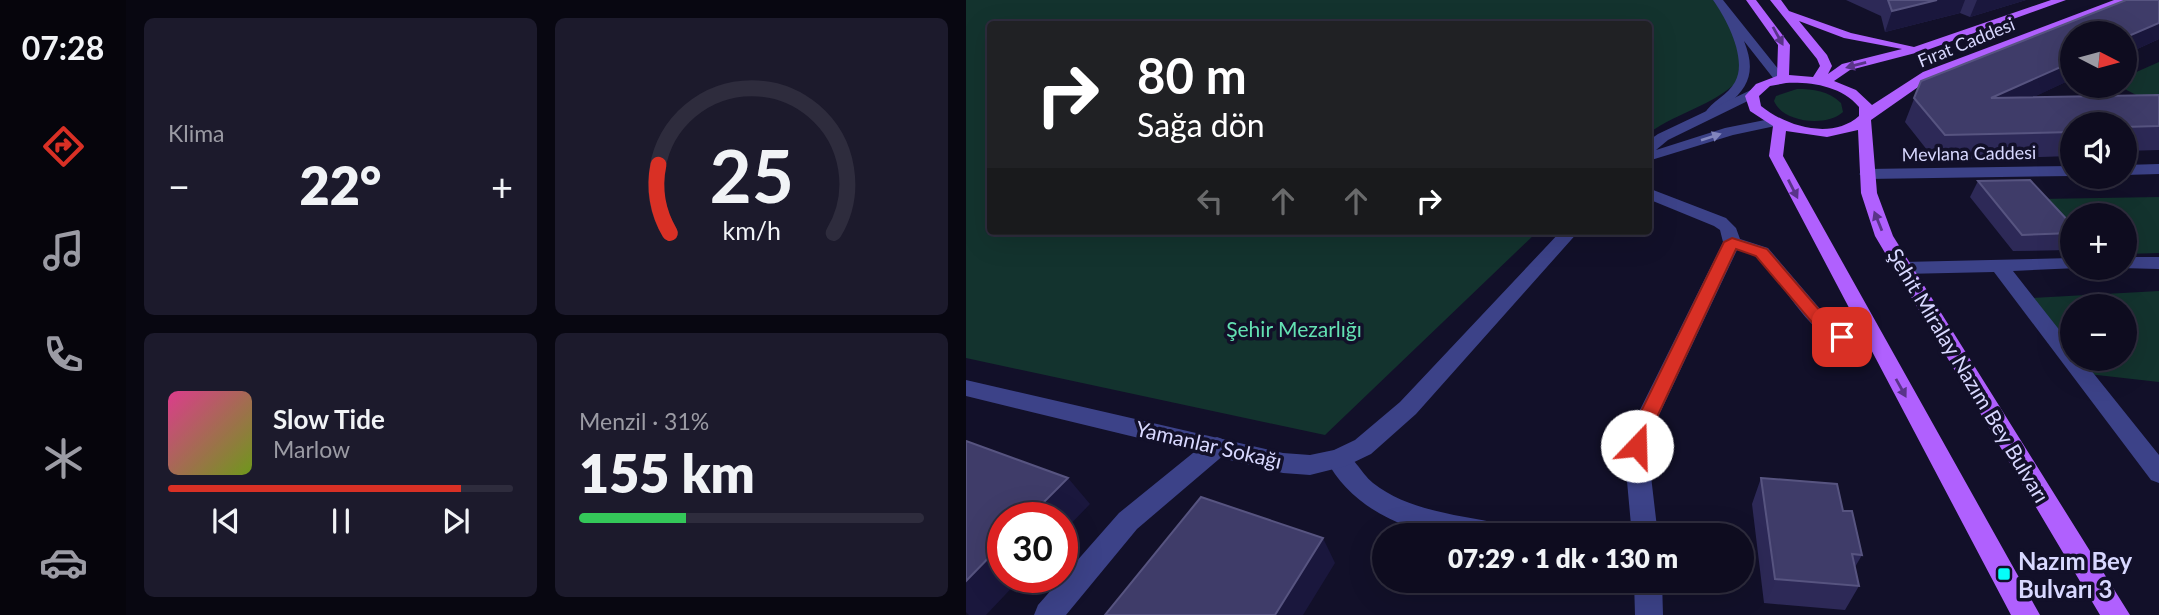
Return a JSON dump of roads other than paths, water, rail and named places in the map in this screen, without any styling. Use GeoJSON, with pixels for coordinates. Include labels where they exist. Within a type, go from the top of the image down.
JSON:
{"type":"FeatureCollection","features":[{"type":"Feature","properties":{"kind":"main road"},"geometry":{"type":"LineString","coordinates":[[1751,0],[1784,45],[1782,80]]}},
{"type":"Feature","properties":{"kind":"main road"},"geometry":{"type":"LineString","coordinates":[[1775,0],[1825,62],[1820,81]]}},
{"type":"Feature","properties":{"kind":"main road","name":"Fırat Caddesi"},"geometry":{"type":"LineString","coordinates":[[1820,81],[1846,67],[1923,48],[2061,0]]}},
{"type":"Feature","properties":{"kind":"main road","name":"Fırat Caddesi"},"geometry":{"type":"LineString","coordinates":[[1777,124],[1803,131],[1834,132],[1853,128],[1927,75],[2123,0]]}},
{"type":"Feature","properties":{"kind":"main road"},"geometry":{"type":"LineString","coordinates":[[1787,13],[1863,39],[1923,48]]}},
{"type":"Feature","properties":{"kind":"main road"},"geometry":{"type":"LineString","coordinates":[[1866,117],[1866,106],[1859,97],[1820,81],[1782,80],[1762,85],[1753,93],[1752,102],[1755,108],[1777,124],[1776,156],[2026,615]]}},
{"type":"Feature","properties":{"kind":"main road","name":"Şehit Miralay Nazım Bey Bulvarı"},"geometry":{"type":"LineString","coordinates":[[1866,117],[1867,174],[1874,212],[1903,268],[2116,615]]}},
{"type":"Feature","properties":{"kind":"street"},"geometry":{"type":"LineString","coordinates":[[1718,0],[1782,80]]}},
{"type":"Feature","properties":{"kind":"street"},"geometry":{"type":"LineString","coordinates":[[1710,114],[1716,105],[1738,88],[1745,73],[1744,54],[1727,13]]}},
{"type":"Feature","properties":{"kind":"street"},"geometry":{"type":"LineString","coordinates":[[1652,146],[1663,137],[1753,93]]}},
{"type":"Feature","properties":{"kind":"street"},"geometry":{"type":"LineString","coordinates":[[1652,156],[1730,131],[1777,124]]}},
{"type":"Feature","properties":{"kind":"street"},"geometry":{"type":"LineString","coordinates":[[2137,170],[2159,169]]}},
{"type":"Feature","properties":{"kind":"street","name":"Mevlana Caddesi"},"geometry":{"type":"LineString","coordinates":[[1867,174],[2060,171]]}},
{"type":"Feature","properties":{"kind":"street"},"geometry":{"type":"LineString","coordinates":[[1644,523],[1637,459],[1639,434],[1732,242],[1728,229],[1720,222],[1652,195]]}},
{"type":"Feature","properties":{"kind":"street","name":"Yamanlar Sokağı"},"geometry":{"type":"LineString","coordinates":[[966,388],[1283,463],[1310,465],[1338,459],[1363,447],[1408,408],[1566,235]]}},
{"type":"Feature","properties":{"kind":"street"},"geometry":{"type":"LineString","coordinates":[[1732,242],[1762,253],[1826,329],[1853,341],[1876,342]]}},
{"type":"Feature","properties":{"kind":"street"},"geometry":{"type":"LineString","coordinates":[[2137,263],[2159,263]]}},
{"type":"Feature","properties":{"kind":"street"},"geometry":{"type":"LineString","coordinates":[[1903,268],[2060,264]]}},
{"type":"Feature","properties":{"kind":"street"},"geometry":{"type":"LineString","coordinates":[[1999,266],[2159,473]]}},
{"type":"Feature","properties":{"kind":"street"},"geometry":{"type":"LineString","coordinates":[[1048,615],[1128,521],[1217,447]]}},
{"type":"Feature","properties":{"kind":"street"},"geometry":{"type":"LineString","coordinates":[[1338,459],[1364,489],[1405,514],[1445,523]]}},
{"type":"Feature","properties":{"kind":"street"},"geometry":{"type":"LineString","coordinates":[[1648,593],[1648,615]]}},
{"type":"Feature","properties":{"kind":"place","name":"Nazım Bey Bulvarı 3"},"geometry":{"type":"Point","coordinates":[2004,574]}},
{"type":"Feature","properties":{"kind":"park label","name":"Şehir Mezarlığı"},"geometry":{"type":"Point","coordinates":[1294,328]}}]}
